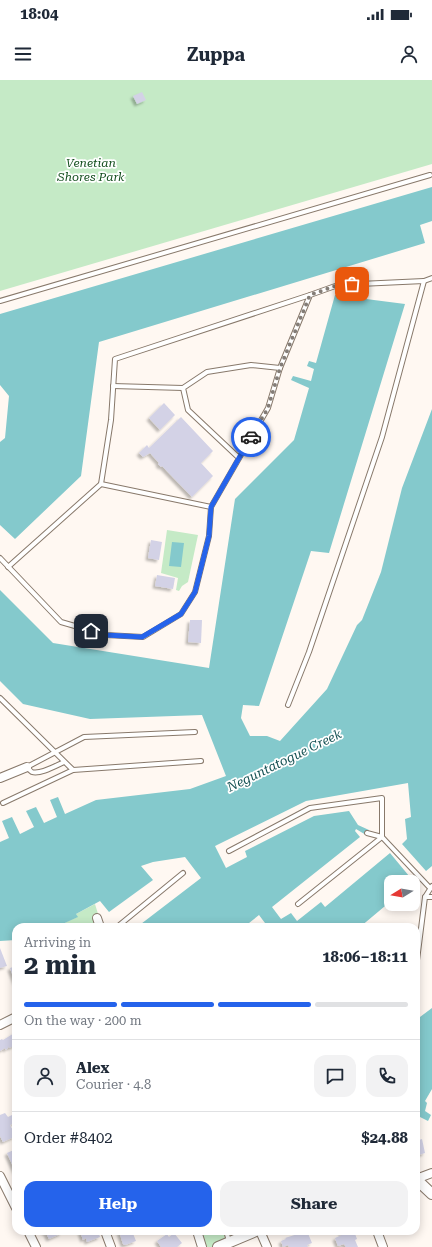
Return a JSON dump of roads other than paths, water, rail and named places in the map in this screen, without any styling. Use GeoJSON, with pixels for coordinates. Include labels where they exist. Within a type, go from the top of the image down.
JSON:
{"type":"FeatureCollection","features":[{"type":"Feature","properties":{"kind":"street"},"geometry":{"type":"LineString","coordinates":[[0,778],[27,767]]}},
{"type":"Feature","properties":{"kind":"street"},"geometry":{"type":"LineString","coordinates":[[98,918],[99,923]]}},
{"type":"Feature","properties":{"kind":"street"},"geometry":{"type":"LineString","coordinates":[[0,1025],[12,1019]]}},
{"type":"Feature","properties":{"kind":"street"},"geometry":{"type":"LineString","coordinates":[[420,1178],[432,1173]]}},
{"type":"Feature","properties":{"kind":"street"},"geometry":{"type":"LineString","coordinates":[[0,1176],[12,1200]]}},
{"type":"Feature","properties":{"kind":"street"},"geometry":{"type":"LineString","coordinates":[[420,1183],[432,1194]]}},
{"type":"Feature","properties":{"kind":"street"},"geometry":{"type":"LineString","coordinates":[[30,1235],[36,1247]]}},
{"type":"Feature","properties":{"kind":"street"},"geometry":{"type":"LineString","coordinates":[[106,1235],[111,1247]]}},
{"type":"Feature","properties":{"kind":"street"},"geometry":{"type":"LineString","coordinates":[[198,1235],[202,1247]]}},
{"type":"Feature","properties":{"kind":"street"},"geometry":{"type":"LineString","coordinates":[[218,1247],[246,1235]]}},
{"type":"Feature","properties":{"kind":"street"},"geometry":{"type":"LineString","coordinates":[[262,1235],[267,1247]]}},
{"type":"Feature","properties":{"kind":"street"},"geometry":{"type":"LineString","coordinates":[[378,1235],[383,1247]]}},
{"type":"Feature","properties":{"kind":"lane"},"geometry":{"type":"LineString","coordinates":[[0,302],[430,175]]}},
{"type":"Feature","properties":{"kind":"lane"},"geometry":{"type":"LineString","coordinates":[[8,567],[101,484],[111,420],[115,359],[338,285],[424,281],[432,278]]}},
{"type":"Feature","properties":{"kind":"lane"},"geometry":{"type":"LineString","coordinates":[[288,705],[309,652],[382,437],[424,281]]}},
{"type":"Feature","properties":{"kind":"lane"},"geometry":{"type":"LineString","coordinates":[[0,558],[61,622],[106,635],[142,637],[181,614],[195,592],[209,536],[211,507],[268,408],[280,368],[310,295]]}},
{"type":"Feature","properties":{"kind":"lane"},"geometry":{"type":"LineString","coordinates":[[113,386],[183,388],[207,372],[251,365],[280,368]]}},
{"type":"Feature","properties":{"kind":"lane"},"geometry":{"type":"LineString","coordinates":[[183,388],[188,410],[239,458]]}},
{"type":"Feature","properties":{"kind":"lane"},"geometry":{"type":"LineString","coordinates":[[101,484],[211,507]]}},
{"type":"Feature","properties":{"kind":"lane"},"geometry":{"type":"LineString","coordinates":[[0,698],[73,770]]}},
{"type":"Feature","properties":{"kind":"lane"},"geometry":{"type":"LineString","coordinates":[[64,762],[47,770],[37,772],[33,772],[27,767],[84,737],[195,732]]}},
{"type":"Feature","properties":{"kind":"lane"},"geometry":{"type":"LineString","coordinates":[[3,803],[73,770],[201,761]]}},
{"type":"Feature","properties":{"kind":"lane"},"geometry":{"type":"LineString","coordinates":[[229,851],[310,808],[382,798],[382,837]]}},
{"type":"Feature","properties":{"kind":"lane"},"geometry":{"type":"LineString","coordinates":[[367,833],[382,837],[431,887],[425,896],[420,936]]}},
{"type":"Feature","properties":{"kind":"lane"},"geometry":{"type":"LineString","coordinates":[[298,904],[382,837]]}},
{"type":"Feature","properties":{"kind":"lane"},"geometry":{"type":"LineString","coordinates":[[121,923],[182,872]]}},
{"type":"Feature","properties":{"kind":"lane"},"geometry":{"type":"LineString","coordinates":[[425,896],[432,897]]}},
{"type":"Feature","properties":{"kind":"lane"},"geometry":{"type":"LineString","coordinates":[[227,1235],[229,1242]]}},
{"type":"Feature","properties":{"kind":"water"},"geometry":{"type":"Polygon","coordinates":[[[432,187],[432,221],[420,225],[425,243],[99,342],[81,476],[15,539],[0,525],[0,442],[5,438],[9,396],[0,385],[0,314],[432,187]]]}},
{"type":"Feature","properties":{"kind":"water","name":"Neguntatogue Creek"},"geometry":{"type":"Polygon","coordinates":[[[335,295],[405,304],[329,553],[311,551],[259,706],[243,705],[241,718],[250,736],[267,736],[280,741],[327,689],[357,625],[362,620],[381,572],[402,488],[432,409],[432,866],[426,871],[402,844],[407,839],[405,819],[411,817],[408,783],[306,801],[215,846],[226,868],[247,857],[245,851],[314,816],[349,811],[358,825],[369,830],[366,835],[356,829],[355,831],[360,837],[272,907],[281,919],[291,913],[297,921],[321,902],[325,907],[390,853],[408,875],[384,875],[384,907],[365,923],[265,923],[259,915],[249,923],[142,923],[201,878],[185,857],[153,862],[141,866],[153,880],[109,912],[100,901],[76,914],[78,917],[65,923],[12,923],[12,940],[0,941],[0,842],[9,838],[2,821],[12,817],[20,834],[34,827],[26,811],[36,807],[44,823],[57,817],[50,800],[58,797],[65,814],[96,800],[190,789],[226,776],[202,715],[90,719],[23,704],[0,681],[0,590],[53,643],[209,668],[235,499],[294,440],[309,388],[291,380],[293,376],[311,381],[314,369],[307,366],[309,361],[316,363],[335,295]]]}},
{"type":"Feature","properties":{"kind":"water"},"geometry":{"type":"Polygon","coordinates":[[[172,542],[184,543],[181,567],[169,566],[172,542]]]}},
{"type":"Feature","properties":{"kind":"water"},"geometry":{"type":"Polygon","coordinates":[[[432,1008],[432,1089],[425,1101],[427,1103],[425,1111],[431,1115],[428,1121],[420,1117],[420,1017],[432,1008]]]}},
{"type":"Feature","properties":{"kind":"park label","name":"Venetian Shores Park"},"geometry":{"type":"Point","coordinates":[91,170]}}]}
